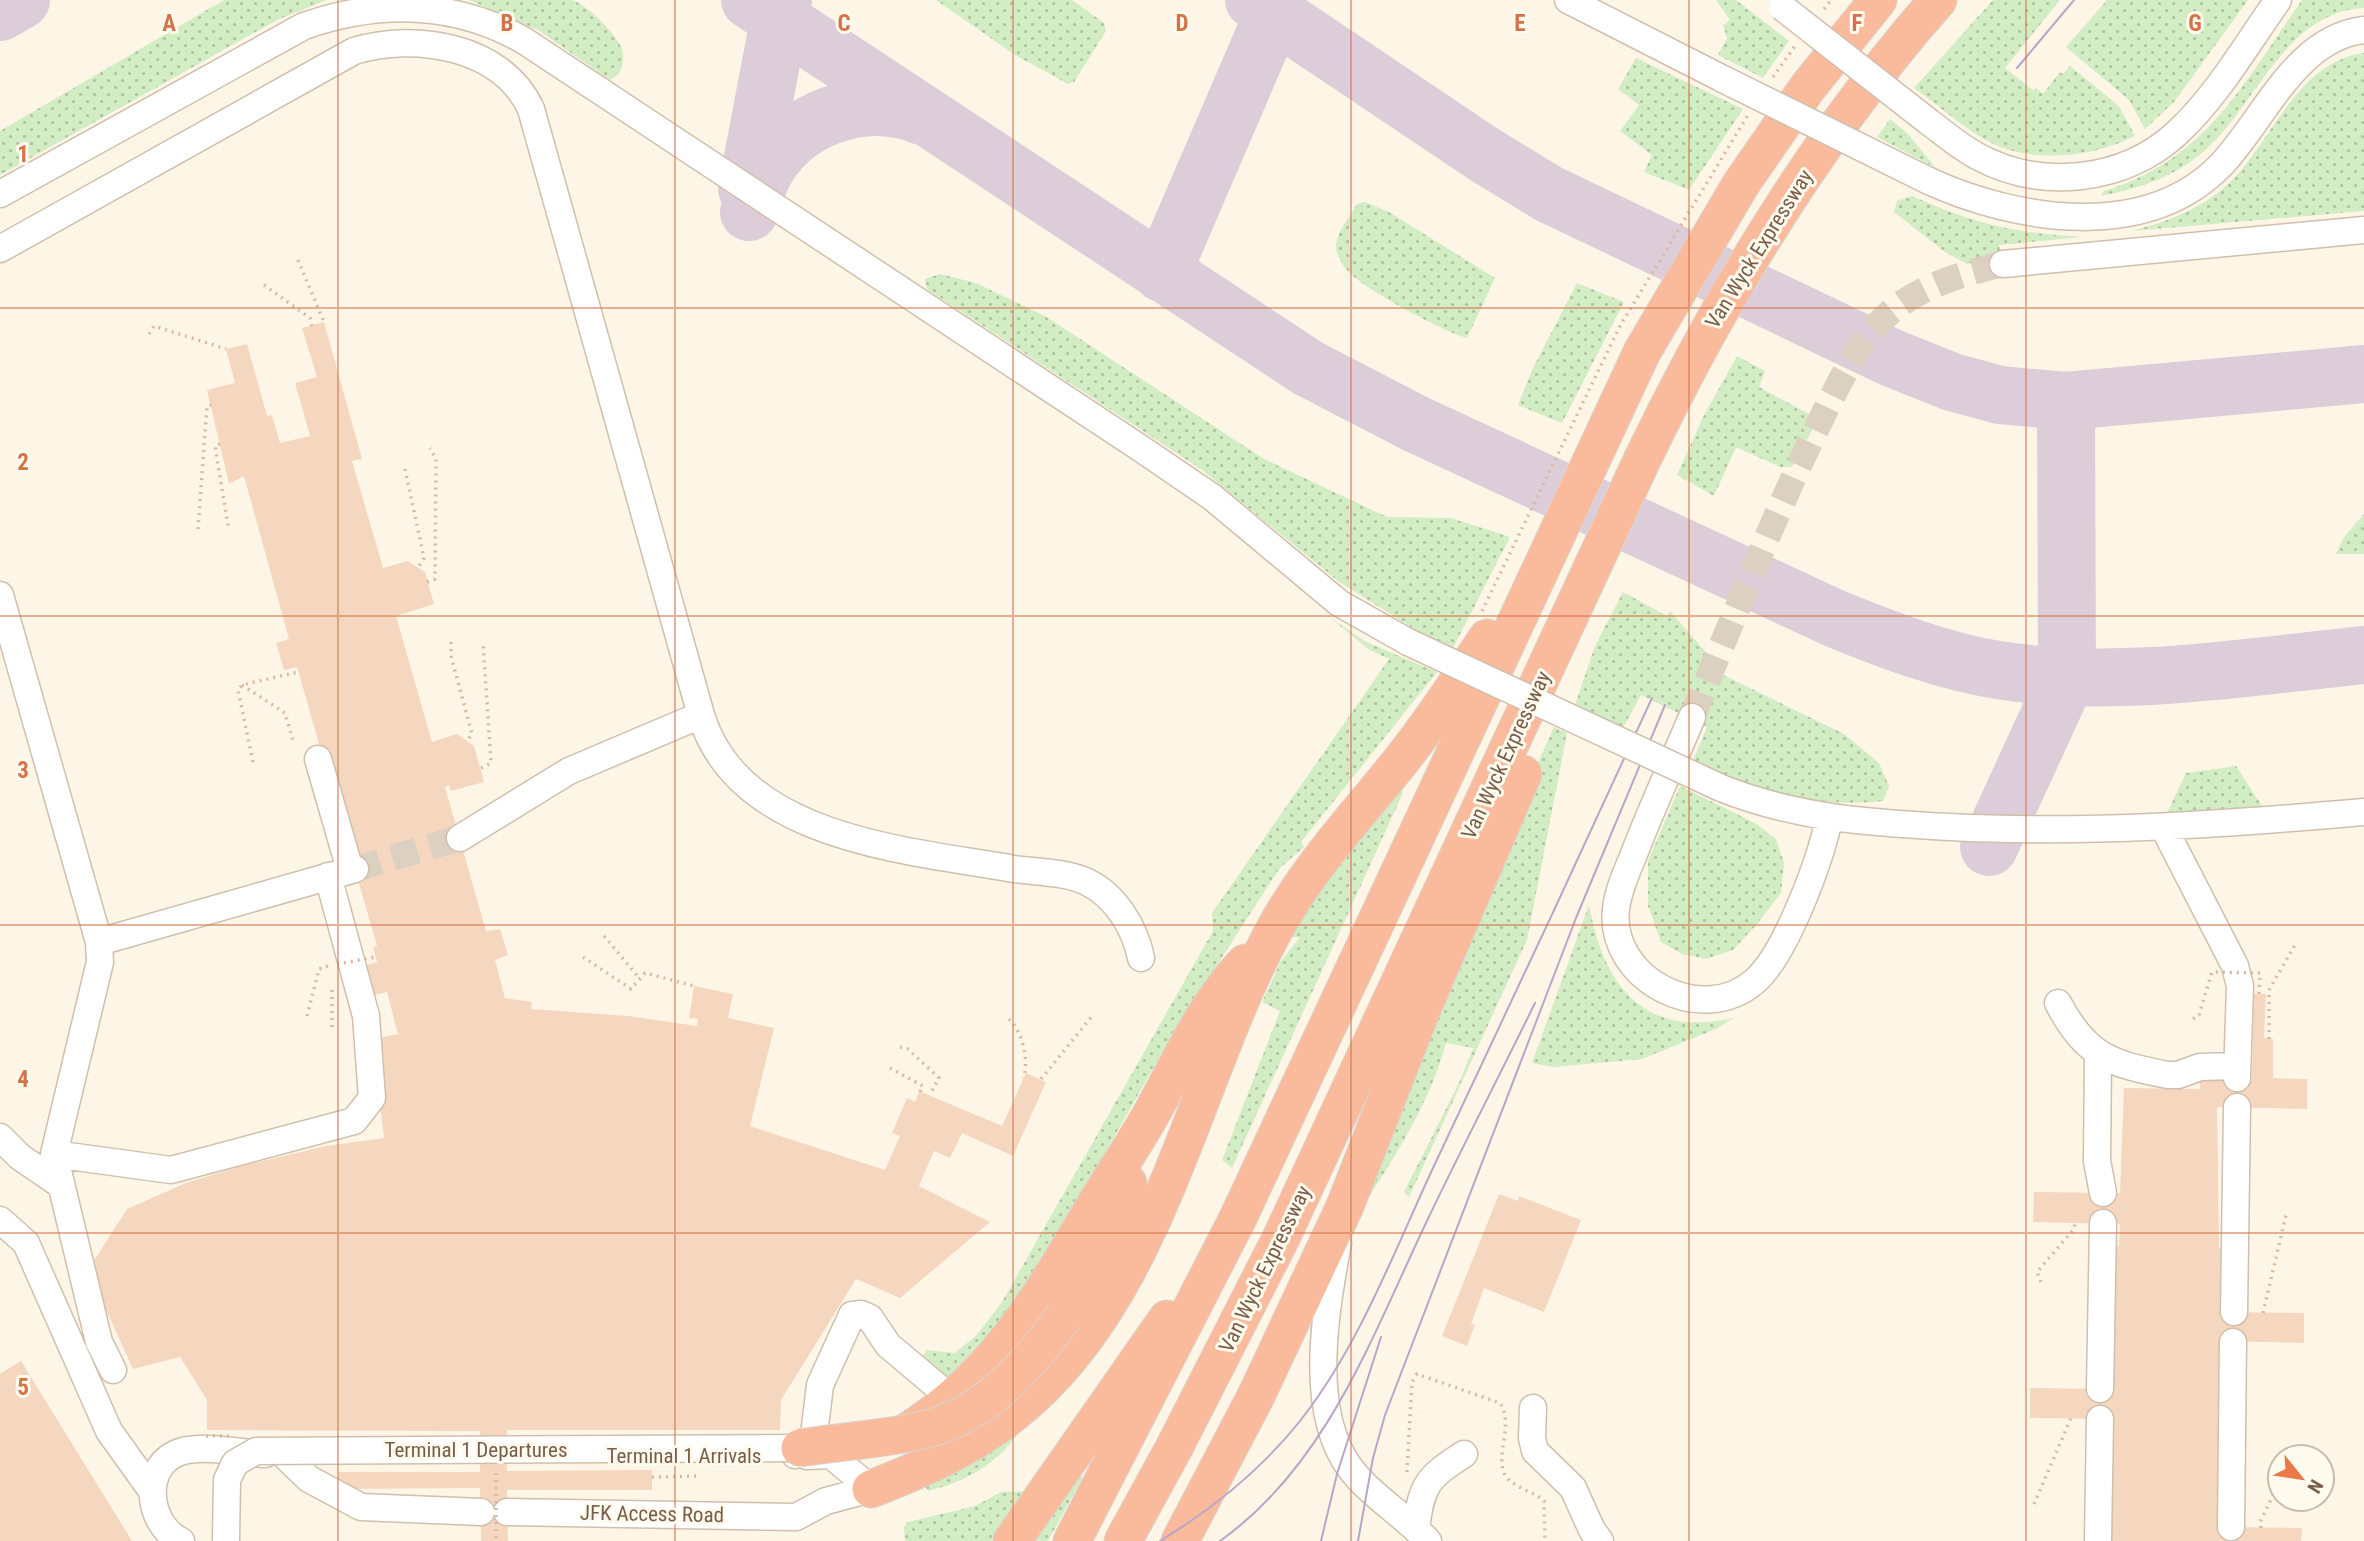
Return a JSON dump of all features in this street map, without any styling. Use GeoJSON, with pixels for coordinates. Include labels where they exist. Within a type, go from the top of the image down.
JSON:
{"type":"FeatureCollection","features":[{"type":"Feature","properties":{"kind":"highway"},"geometry":{"type":"LineString","coordinates":[[1808,87],[1859,0]]}},
{"type":"Feature","properties":{"kind":"highway"},"geometry":{"type":"LineString","coordinates":[[1072,1541],[1238,1218],[1624,387],[1681,281],[1741,184],[1808,87],[1878,0]]}},
{"type":"Feature","properties":{"kind":"highway"},"geometry":{"type":"LineString","coordinates":[[1928,13],[1966,0]]}},
{"type":"Feature","properties":{"kind":"highway","name":"Van Wyck Expressway"},"geometry":{"type":"LineString","coordinates":[[1123,1541],[1205,1388],[1292,1214],[1658,426],[1734,286],[1794,189],[1928,13]]}},
{"type":"Feature","properties":{"kind":"highway"},"geometry":{"type":"LineString","coordinates":[[871,1489],[942,1459],[986,1433],[1030,1400],[1076,1348],[1119,1283],[1156,1214],[1243,996],[1272,935],[1323,855],[1396,766],[1541,564]]}},
{"type":"Feature","properties":{"kind":"highway"},"geometry":{"type":"LineString","coordinates":[[1180,1541],[1257,1394],[1345,1206],[1422,1009],[1579,647],[1576,603]]}},
{"type":"Feature","properties":{"kind":"highway"},"geometry":{"type":"LineString","coordinates":[[809,1453],[880,1447],[910,1430],[951,1398],[993,1359],[1041,1297],[1154,1110],[1221,989],[1272,935]]}},
{"type":"Feature","properties":{"kind":"highway"},"geometry":{"type":"LineString","coordinates":[[809,1453],[909,1433],[953,1420],[1003,1387],[1064,1316],[1105,1243],[1154,1110]]}},
{"type":"Feature","properties":{"kind":"highway"},"geometry":{"type":"LineString","coordinates":[[1012,1541],[1238,1218]]}},
{"type":"Feature","properties":{"kind":"street"},"geometry":{"type":"LineString","coordinates":[[1567,0],[1929,181],[1972,199],[2034,214],[2095,216],[2156,204],[2193,187],[2221,164],[2318,47],[2343,34],[2364,30]]}},
{"type":"Feature","properties":{"kind":"street"},"geometry":{"type":"LineString","coordinates":[[1777,4],[1977,156],[2017,172],[2070,177],[2120,168],[2149,155],[2184,126],[2272,6]]}},
{"type":"Feature","properties":{"kind":"street"},"geometry":{"type":"LineString","coordinates":[[0,194],[259,49],[328,18],[369,8],[416,7],[483,21],[543,53],[1140,448],[1212,497],[1339,603],[1408,642],[1721,788],[1776,808],[1829,819],[1998,830],[2164,828],[2364,812]]}},
{"type":"Feature","properties":{"kind":"street"},"geometry":{"type":"LineString","coordinates":[[0,249],[354,51],[391,43],[429,45],[470,55],[500,68],[517,85],[531,109],[711,743],[736,777],[778,807],[856,839],[1086,882],[1111,901],[1128,921],[1141,958]]}},
{"type":"Feature","properties":{"kind":"street"},"geometry":{"type":"LineString","coordinates":[[2003,264],[2364,230]]}},
{"type":"Feature","properties":{"kind":"street"},"geometry":{"type":"LineString","coordinates":[[0,595],[99,942],[100,962],[54,1154],[99,1342],[114,1370]]}},
{"type":"Feature","properties":{"kind":"street"},"geometry":{"type":"LineString","coordinates":[[460,838],[569,771],[701,715]]}},
{"type":"Feature","properties":{"kind":"street"},"geometry":{"type":"LineString","coordinates":[[1692,717],[1644,828],[1616,910],[1620,942],[1626,955],[1655,985],[1683,998],[1698,1000],[1726,997],[1754,982],[1766,970],[1784,939],[1819,857],[1829,819]]}},
{"type":"Feature","properties":{"kind":"street"},"geometry":{"type":"LineString","coordinates":[[54,1154],[170,1170],[354,1121],[372,1098],[366,1016],[344,872],[318,758]]}},
{"type":"Feature","properties":{"kind":"street"},"geometry":{"type":"LineString","coordinates":[[2058,1003],[2075,1033],[2098,1055],[2168,1075],[2178,1075],[2200,1067],[2237,1072],[2240,986],[2235,965],[2164,828]]}},
{"type":"Feature","properties":{"kind":"street"},"geometry":{"type":"LineString","coordinates":[[99,942],[344,872]]}},
{"type":"Feature","properties":{"kind":"street"},"geometry":{"type":"LineString","coordinates":[[2098,1055],[2097,1161],[2103,1193]]}},
{"type":"Feature","properties":{"kind":"street"},"geometry":{"type":"LineString","coordinates":[[2234,1312],[2237,1108]]}},
{"type":"Feature","properties":{"kind":"street"},"geometry":{"type":"LineString","coordinates":[[0,1137],[20,1157],[61,1185]]}},
{"type":"Feature","properties":{"kind":"street"},"geometry":{"type":"LineString","coordinates":[[1345,1206],[1326,1304],[1324,1343],[1332,1428],[1342,1457],[1352,1471],[1422,1534]]}},
{"type":"Feature","properties":{"kind":"street"},"geometry":{"type":"LineString","coordinates":[[0,1220],[26,1243],[109,1432],[152,1491],[156,1516],[174,1538],[181,1541]]}},
{"type":"Feature","properties":{"kind":"street"},"geometry":{"type":"LineString","coordinates":[[2100,1389],[2103,1223]]}},
{"type":"Feature","properties":{"kind":"street"},"geometry":{"type":"LineString","coordinates":[[871,1489],[809,1453],[820,1385],[852,1315],[861,1314],[870,1318],[888,1345],[951,1398]]}},
{"type":"Feature","properties":{"kind":"street"},"geometry":{"type":"LineString","coordinates":[[2231,1527],[2234,1342]]}},
{"type":"Feature","properties":{"kind":"street"},"geometry":{"type":"LineString","coordinates":[[1533,1408],[1532,1438],[1535,1451],[1573,1488],[1592,1530],[1601,1541]]}},
{"type":"Feature","properties":{"kind":"street"},"geometry":{"type":"LineString","coordinates":[[2098,1541],[2100,1419]]}},
{"type":"Feature","properties":{"kind":"street"},"geometry":{"type":"LineString","coordinates":[[152,1491],[159,1471],[181,1452],[194,1450],[284,1455],[309,1479],[361,1507],[481,1512]]}},
{"type":"Feature","properties":{"kind":"street","name":"Terminal 1 Departures"},"geometry":{"type":"LineString","coordinates":[[226,1541],[227,1480],[235,1463],[256,1451],[809,1453]]}},
{"type":"Feature","properties":{"kind":"street","name":"Terminal 1 Arrivals"},"geometry":{"type":"LineString","coordinates":[[284,1455],[809,1453]]}},
{"type":"Feature","properties":{"kind":"street"},"geometry":{"type":"LineString","coordinates":[[1422,1534],[1425,1485],[1437,1472],[1464,1454]]}},
{"type":"Feature","properties":{"kind":"street","name":"JFK Access Road"},"geometry":{"type":"LineString","coordinates":[[507,1512],[796,1517],[826,1501],[871,1489]]}},
{"type":"Feature","properties":{"kind":"path"},"geometry":{"type":"LineString","coordinates":[[1823,10],[1831,0]]}},
{"type":"Feature","properties":{"kind":"path"},"geometry":{"type":"LineString","coordinates":[[1770,82],[1800,40]]}},
{"type":"Feature","properties":{"kind":"path"},"geometry":{"type":"LineString","coordinates":[[1479,618],[1620,326],[1755,104]]}},
{"type":"Feature","properties":{"kind":"path"},"geometry":{"type":"LineString","coordinates":[[298,260],[324,322]]}},
{"type":"Feature","properties":{"kind":"path"},"geometry":{"type":"LineString","coordinates":[[264,285],[310,318],[312,326]]}},
{"type":"Feature","properties":{"kind":"path"},"geometry":{"type":"LineString","coordinates":[[149,334],[154,326],[226,349]]}},
{"type":"Feature","properties":{"kind":"path"},"geometry":{"type":"LineString","coordinates":[[198,529],[207,406],[211,405]]}},
{"type":"Feature","properties":{"kind":"path"},"geometry":{"type":"LineString","coordinates":[[220,444],[215,446],[228,526]]}},
{"type":"Feature","properties":{"kind":"path"},"geometry":{"type":"LineString","coordinates":[[428,582],[435,579],[436,459],[430,447]]}},
{"type":"Feature","properties":{"kind":"path"},"geometry":{"type":"LineString","coordinates":[[405,468],[424,558],[418,568]]}},
{"type":"Feature","properties":{"kind":"path"},"geometry":{"type":"LineString","coordinates":[[451,642],[451,656],[472,734],[467,741]]}},
{"type":"Feature","properties":{"kind":"path"},"geometry":{"type":"LineString","coordinates":[[481,768],[491,763],[483,642]]}},
{"type":"Feature","properties":{"kind":"path"},"geometry":{"type":"LineString","coordinates":[[253,762],[238,690],[242,685],[298,672]]}},
{"type":"Feature","properties":{"kind":"path"},"geometry":{"type":"LineString","coordinates":[[242,685],[285,713],[294,744]]}},
{"type":"Feature","properties":{"kind":"path"},"geometry":{"type":"LineString","coordinates":[[604,936],[640,979]]}},
{"type":"Feature","properties":{"kind":"path"},"geometry":{"type":"LineString","coordinates":[[2269,1039],[2269,990],[2295,943]]}},
{"type":"Feature","properties":{"kind":"path"},"geometry":{"type":"LineString","coordinates":[[307,1016],[319,969],[376,957]]}},
{"type":"Feature","properties":{"kind":"path"},"geometry":{"type":"LineString","coordinates":[[583,957],[631,989],[645,973],[694,986]]}},
{"type":"Feature","properties":{"kind":"path"},"geometry":{"type":"LineString","coordinates":[[331,965],[332,1027]]}},
{"type":"Feature","properties":{"kind":"path"},"geometry":{"type":"LineString","coordinates":[[2193,1019],[2199,1015],[2212,972],[2260,973],[2259,994]]}},
{"type":"Feature","properties":{"kind":"path"},"geometry":{"type":"LineString","coordinates":[[1041,1079],[1093,1015]]}},
{"type":"Feature","properties":{"kind":"path"},"geometry":{"type":"LineString","coordinates":[[1009,1019],[1017,1025],[1028,1068],[1023,1078]]}},
{"type":"Feature","properties":{"kind":"path"},"geometry":{"type":"LineString","coordinates":[[900,1047],[908,1049],[939,1078],[930,1095]]}},
{"type":"Feature","properties":{"kind":"path"},"geometry":{"type":"LineString","coordinates":[[890,1068],[923,1086],[918,1096]]}},
{"type":"Feature","properties":{"kind":"path"},"geometry":{"type":"LineString","coordinates":[[2263,1312],[2286,1215]]}},
{"type":"Feature","properties":{"kind":"path"},"geometry":{"type":"LineString","coordinates":[[2041,1282],[2037,1272],[2074,1229],[2075,1223]]}},
{"type":"Feature","properties":{"kind":"path"},"geometry":{"type":"LineString","coordinates":[[2034,1504],[2071,1418]]}},
{"type":"Feature","properties":{"kind":"path"},"geometry":{"type":"LineString","coordinates":[[496,1472],[496,1541]]}},
{"type":"Feature","properties":{"kind":"path"},"geometry":{"type":"LineString","coordinates":[[652,1477],[701,1476]]}},
{"type":"Feature","properties":{"kind":"path"},"geometry":{"type":"LineString","coordinates":[[2261,1528],[2260,1522],[2266,1510]]}},
{"type":"Feature","properties":{"kind":"green space"},"geometry":{"type":"Polygon","coordinates":[[[224,0],[327,0],[279,19],[0,175],[0,131],[224,0]]]}},
{"type":"Feature","properties":{"kind":"green space"},"geometry":{"type":"Polygon","coordinates":[[[469,0],[572,0],[579,3],[595,15],[616,39],[623,53],[621,69],[610,80],[538,30],[469,0]]]}},
{"type":"Feature","properties":{"kind":"green space"},"geometry":{"type":"Polygon","coordinates":[[[936,0],[1072,0],[1104,23],[1106,31],[1074,82],[1068,84],[1015,55],[936,0]]]}},
{"type":"Feature","properties":{"kind":"green space"},"geometry":{"type":"Polygon","coordinates":[[[1716,0],[1736,0],[1789,41],[1763,78],[1718,55],[1727,38],[1723,25],[1730,20],[1716,0]]]}},
{"type":"Feature","properties":{"kind":"green space"},"geometry":{"type":"Polygon","coordinates":[[[1993,0],[2060,0],[2005,68],[2033,90],[2036,88],[2043,94],[2060,72],[2063,74],[2070,66],[2119,106],[2135,136],[2118,144],[2060,156],[2020,153],[1984,139],[1914,88],[1993,0]]]}},
{"type":"Feature","properties":{"kind":"green space"},"geometry":{"type":"Polygon","coordinates":[[[2107,0],[2248,0],[2174,102],[2145,129],[2129,100],[2066,47],[2107,0]]]}},
{"type":"Feature","properties":{"kind":"green space"},"geometry":{"type":"Polygon","coordinates":[[[2302,0],[2364,0],[2364,8],[2336,13],[2313,26],[2292,43],[2222,133],[2192,161],[2155,181],[2101,196],[2104,191],[2140,177],[2170,160],[2197,139],[2241,88],[2302,0]]]}},
{"type":"Feature","properties":{"kind":"green space"},"geometry":{"type":"Polygon","coordinates":[[[2364,53],[2364,211],[2131,231],[2182,214],[2217,194],[2243,168],[2303,88],[2320,72],[2340,60],[2364,53]]]}},
{"type":"Feature","properties":{"kind":"green space"},"geometry":{"type":"Polygon","coordinates":[[[1636,58],[1743,109],[1689,190],[1644,172],[1652,155],[1620,131],[1639,105],[1618,89],[1636,58]]]}},
{"type":"Feature","properties":{"kind":"green space"},"geometry":{"type":"Polygon","coordinates":[[[1890,119],[1908,134],[1936,168],[1877,137],[1890,119]]]}},
{"type":"Feature","properties":{"kind":"green space"},"geometry":{"type":"Polygon","coordinates":[[[1912,196],[1995,226],[2083,237],[1999,245],[2001,256],[1967,264],[1945,252],[1894,212],[1897,201],[1912,196]]]}},
{"type":"Feature","properties":{"kind":"green space"},"geometry":{"type":"Polygon","coordinates":[[[1365,202],[1389,212],[1495,278],[1467,338],[1441,328],[1387,299],[1357,279],[1345,267],[1339,258],[1336,243],[1357,204],[1365,202]]]}},
{"type":"Feature","properties":{"kind":"green space"},"geometry":{"type":"Polygon","coordinates":[[[940,274],[976,283],[1045,316],[1264,459],[1387,517],[1451,518],[1510,537],[1453,648],[1414,629],[1338,581],[1202,470],[927,289],[925,279],[940,274]]]}},
{"type":"Feature","properties":{"kind":"green space"},"geometry":{"type":"Polygon","coordinates":[[[1577,283],[1624,302],[1562,423],[1518,405],[1532,370],[1577,283]]]}},
{"type":"Feature","properties":{"kind":"green space"},"geometry":{"type":"Polygon","coordinates":[[[1737,356],[1765,371],[1759,387],[1818,419],[1792,467],[1780,467],[1736,447],[1714,496],[1677,475],[1702,419],[1737,356]]]}},
{"type":"Feature","properties":{"kind":"green space"},"geometry":{"type":"Polygon","coordinates":[[[2364,514],[2364,554],[2336,554],[2344,537],[2364,514]]]}},
{"type":"Feature","properties":{"kind":"green space"},"geometry":{"type":"Polygon","coordinates":[[[1623,592],[1667,616],[1670,611],[1712,659],[1709,668],[1844,734],[1879,763],[1889,786],[1883,801],[1859,803],[1809,799],[1761,788],[1715,771],[1693,761],[1707,727],[1641,695],[1623,728],[1575,705],[1595,646],[1623,592]]]}},
{"type":"Feature","properties":{"kind":"green space"},"geometry":{"type":"Polygon","coordinates":[[[1331,618],[1366,642],[1437,672],[1301,842],[1304,847],[1279,869],[1172,1035],[1033,1280],[987,1343],[940,1387],[922,1358],[926,1350],[954,1353],[975,1337],[1002,1302],[1213,931],[1212,913],[1389,659],[1368,649],[1331,618]]]}},
{"type":"Feature","properties":{"kind":"green space"},"geometry":{"type":"Polygon","coordinates":[[[1554,727],[1567,733],[1527,940],[1409,1197],[1404,1192],[1459,1083],[1473,1048],[1446,1043],[1422,1106],[1364,1205],[1433,998],[1554,727]]]}},
{"type":"Feature","properties":{"kind":"green space"},"geometry":{"type":"Polygon","coordinates":[[[2236,766],[2262,806],[2167,813],[2186,773],[2236,766]]]}},
{"type":"Feature","properties":{"kind":"green space"},"geometry":{"type":"Polygon","coordinates":[[[1680,786],[1755,823],[1776,839],[1784,863],[1781,893],[1757,924],[1733,950],[1706,959],[1682,954],[1661,942],[1648,906],[1648,861],[1680,786]]]}},
{"type":"Feature","properties":{"kind":"green space"},"geometry":{"type":"Polygon","coordinates":[[[1401,788],[1403,793],[1232,1168],[1222,1160],[1280,1011],[1262,1002],[1281,961],[1300,937],[1286,937],[1323,879],[1401,788]]]}},
{"type":"Feature","properties":{"kind":"green space"},"geometry":{"type":"Polygon","coordinates":[[[1589,905],[1605,960],[1633,1000],[1652,1013],[1675,1020],[1702,1022],[1733,1018],[1718,1028],[1642,1059],[1553,1067],[1532,1063],[1589,905]]]}},
{"type":"Feature","properties":{"kind":"green space"},"geometry":{"type":"Polygon","coordinates":[[[1023,1425],[1006,1449],[983,1468],[957,1482],[928,1491],[924,1484],[1023,1425]]]}},
{"type":"Feature","properties":{"kind":"green space"},"geometry":{"type":"Polygon","coordinates":[[[1078,1475],[1083,1477],[1048,1541],[1030,1541],[1078,1475]]]}},
{"type":"Feature","properties":{"kind":"green space"},"geometry":{"type":"Polygon","coordinates":[[[1026,1491],[992,1541],[905,1541],[904,1527],[908,1522],[975,1506],[1001,1492],[1026,1491]]]}},
{"type":"Feature","properties":{"kind":"building"},"geometry":{"type":"Polygon","coordinates":[[[324,322],[362,459],[352,461],[383,568],[408,561],[425,572],[434,604],[396,616],[432,742],[457,734],[474,746],[484,782],[451,791],[449,785],[445,787],[486,931],[500,929],[508,955],[495,960],[505,998],[532,1002],[531,1009],[628,1016],[697,1026],[698,1019],[689,1018],[694,986],[733,994],[728,1018],[774,1028],[750,1126],[885,1170],[900,1136],[892,1133],[907,1098],[915,1102],[919,1091],[1002,1126],[1026,1073],[1046,1082],[1013,1156],[962,1133],[950,1158],[934,1151],[919,1186],[990,1222],[900,1298],[856,1279],[781,1400],[780,1430],[507,1430],[507,1471],[652,1470],[652,1490],[507,1490],[508,1541],[481,1541],[480,1488],[338,1489],[338,1472],[480,1472],[480,1431],[207,1430],[207,1400],[180,1357],[133,1369],[89,1272],[127,1209],[186,1183],[241,1166],[326,1146],[384,1138],[372,1039],[398,1034],[387,992],[365,997],[356,968],[377,962],[373,947],[377,946],[297,667],[284,670],[276,643],[289,639],[244,476],[229,484],[207,390],[235,383],[226,349],[247,344],[267,416],[272,415],[280,443],[310,436],[295,383],[317,377],[302,328],[324,322]]]}},
{"type":"Feature","properties":{"kind":"building"},"geometry":{"type":"Polygon","coordinates":[[[2254,994],[2266,994],[2264,1038],[2273,1039],[2273,1078],[2307,1079],[2307,1109],[2217,1107],[2219,1248],[2225,1248],[2224,1312],[2304,1313],[2304,1343],[2223,1341],[2223,1527],[2302,1528],[2301,1541],[2109,1541],[2111,1419],[2030,1418],[2030,1388],[2111,1389],[2113,1246],[2119,1246],[2120,1224],[2033,1222],[2034,1192],[2120,1193],[2124,1088],[2200,1089],[2200,1077],[2252,1078],[2254,994]]]}},
{"type":"Feature","properties":{"kind":"building"},"geometry":{"type":"Polygon","coordinates":[[[1499,1194],[1518,1201],[1519,1196],[1581,1220],[1544,1312],[1484,1288],[1471,1324],[1475,1325],[1467,1346],[1442,1336],[1499,1194]]]}},
{"type":"Feature","properties":{"kind":"building"},"geometry":{"type":"Polygon","coordinates":[[[21,1361],[132,1541],[0,1541],[0,1374],[21,1361]]]}},
{"type":"Feature","properties":{"kind":"taxiway"},"geometry":{"type":"LineString","coordinates":[[0,12],[21,0]]}},
{"type":"Feature","properties":{"kind":"taxiway"},"geometry":{"type":"LineString","coordinates":[[750,0],[1308,368],[1416,424],[1836,619],[1895,642],[1956,661],[1998,670],[2044,675],[2135,677],[2364,655]]}},
{"type":"Feature","properties":{"kind":"taxiway"},"geometry":{"type":"LineString","coordinates":[[747,189],[783,0]]}},
{"type":"Feature","properties":{"kind":"taxiway"},"geometry":{"type":"LineString","coordinates":[[1254,0],[1485,155],[1549,194],[1892,358],[1952,382],[2000,395],[2066,401],[2364,374]]}},
{"type":"Feature","properties":{"kind":"taxiway"},"geometry":{"type":"LineString","coordinates":[[1162,273],[1274,13]]}},
{"type":"Feature","properties":{"kind":"taxiway"},"geometry":{"type":"LineString","coordinates":[[749,212],[762,177],[773,158],[787,142],[821,119],[840,112],[881,107],[922,116]]}},
{"type":"Feature","properties":{"kind":"taxiway"},"geometry":{"type":"LineString","coordinates":[[1989,847],[2067,677],[2066,401]]}},
{"type":"Feature","properties":{"kind":"tunnel"},"geometry":{"type":"LineString","coordinates":[[1692,717],[1798,467],[1859,348],[1876,326],[1903,302],[1935,285],[2003,264]]}},
{"type":"Feature","properties":{"kind":"tunnel"},"geometry":{"type":"LineString","coordinates":[[355,869],[460,838]]}},
{"type":"Feature","properties":{"kind":"tram line"},"geometry":{"type":"LineString","coordinates":[[2017,68],[2074,0]]}},
{"type":"Feature","properties":{"kind":"tram line"},"geometry":{"type":"LineString","coordinates":[[1160,1541],[1218,1501],[1253,1472],[1300,1421],[1340,1362],[1374,1299],[1652,698]]}},
{"type":"Feature","properties":{"kind":"tram line"},"geometry":{"type":"LineString","coordinates":[[1358,1541],[1373,1458],[1385,1415],[1576,918],[1665,705]]}},
{"type":"Feature","properties":{"kind":"tram line"},"geometry":{"type":"LineString","coordinates":[[1220,1541],[1257,1510],[1290,1475],[1343,1396],[1535,1003]]}},
{"type":"Feature","properties":{"kind":"tram line"},"geometry":{"type":"LineString","coordinates":[[1321,1541],[1337,1474],[1381,1337]]}}]}
